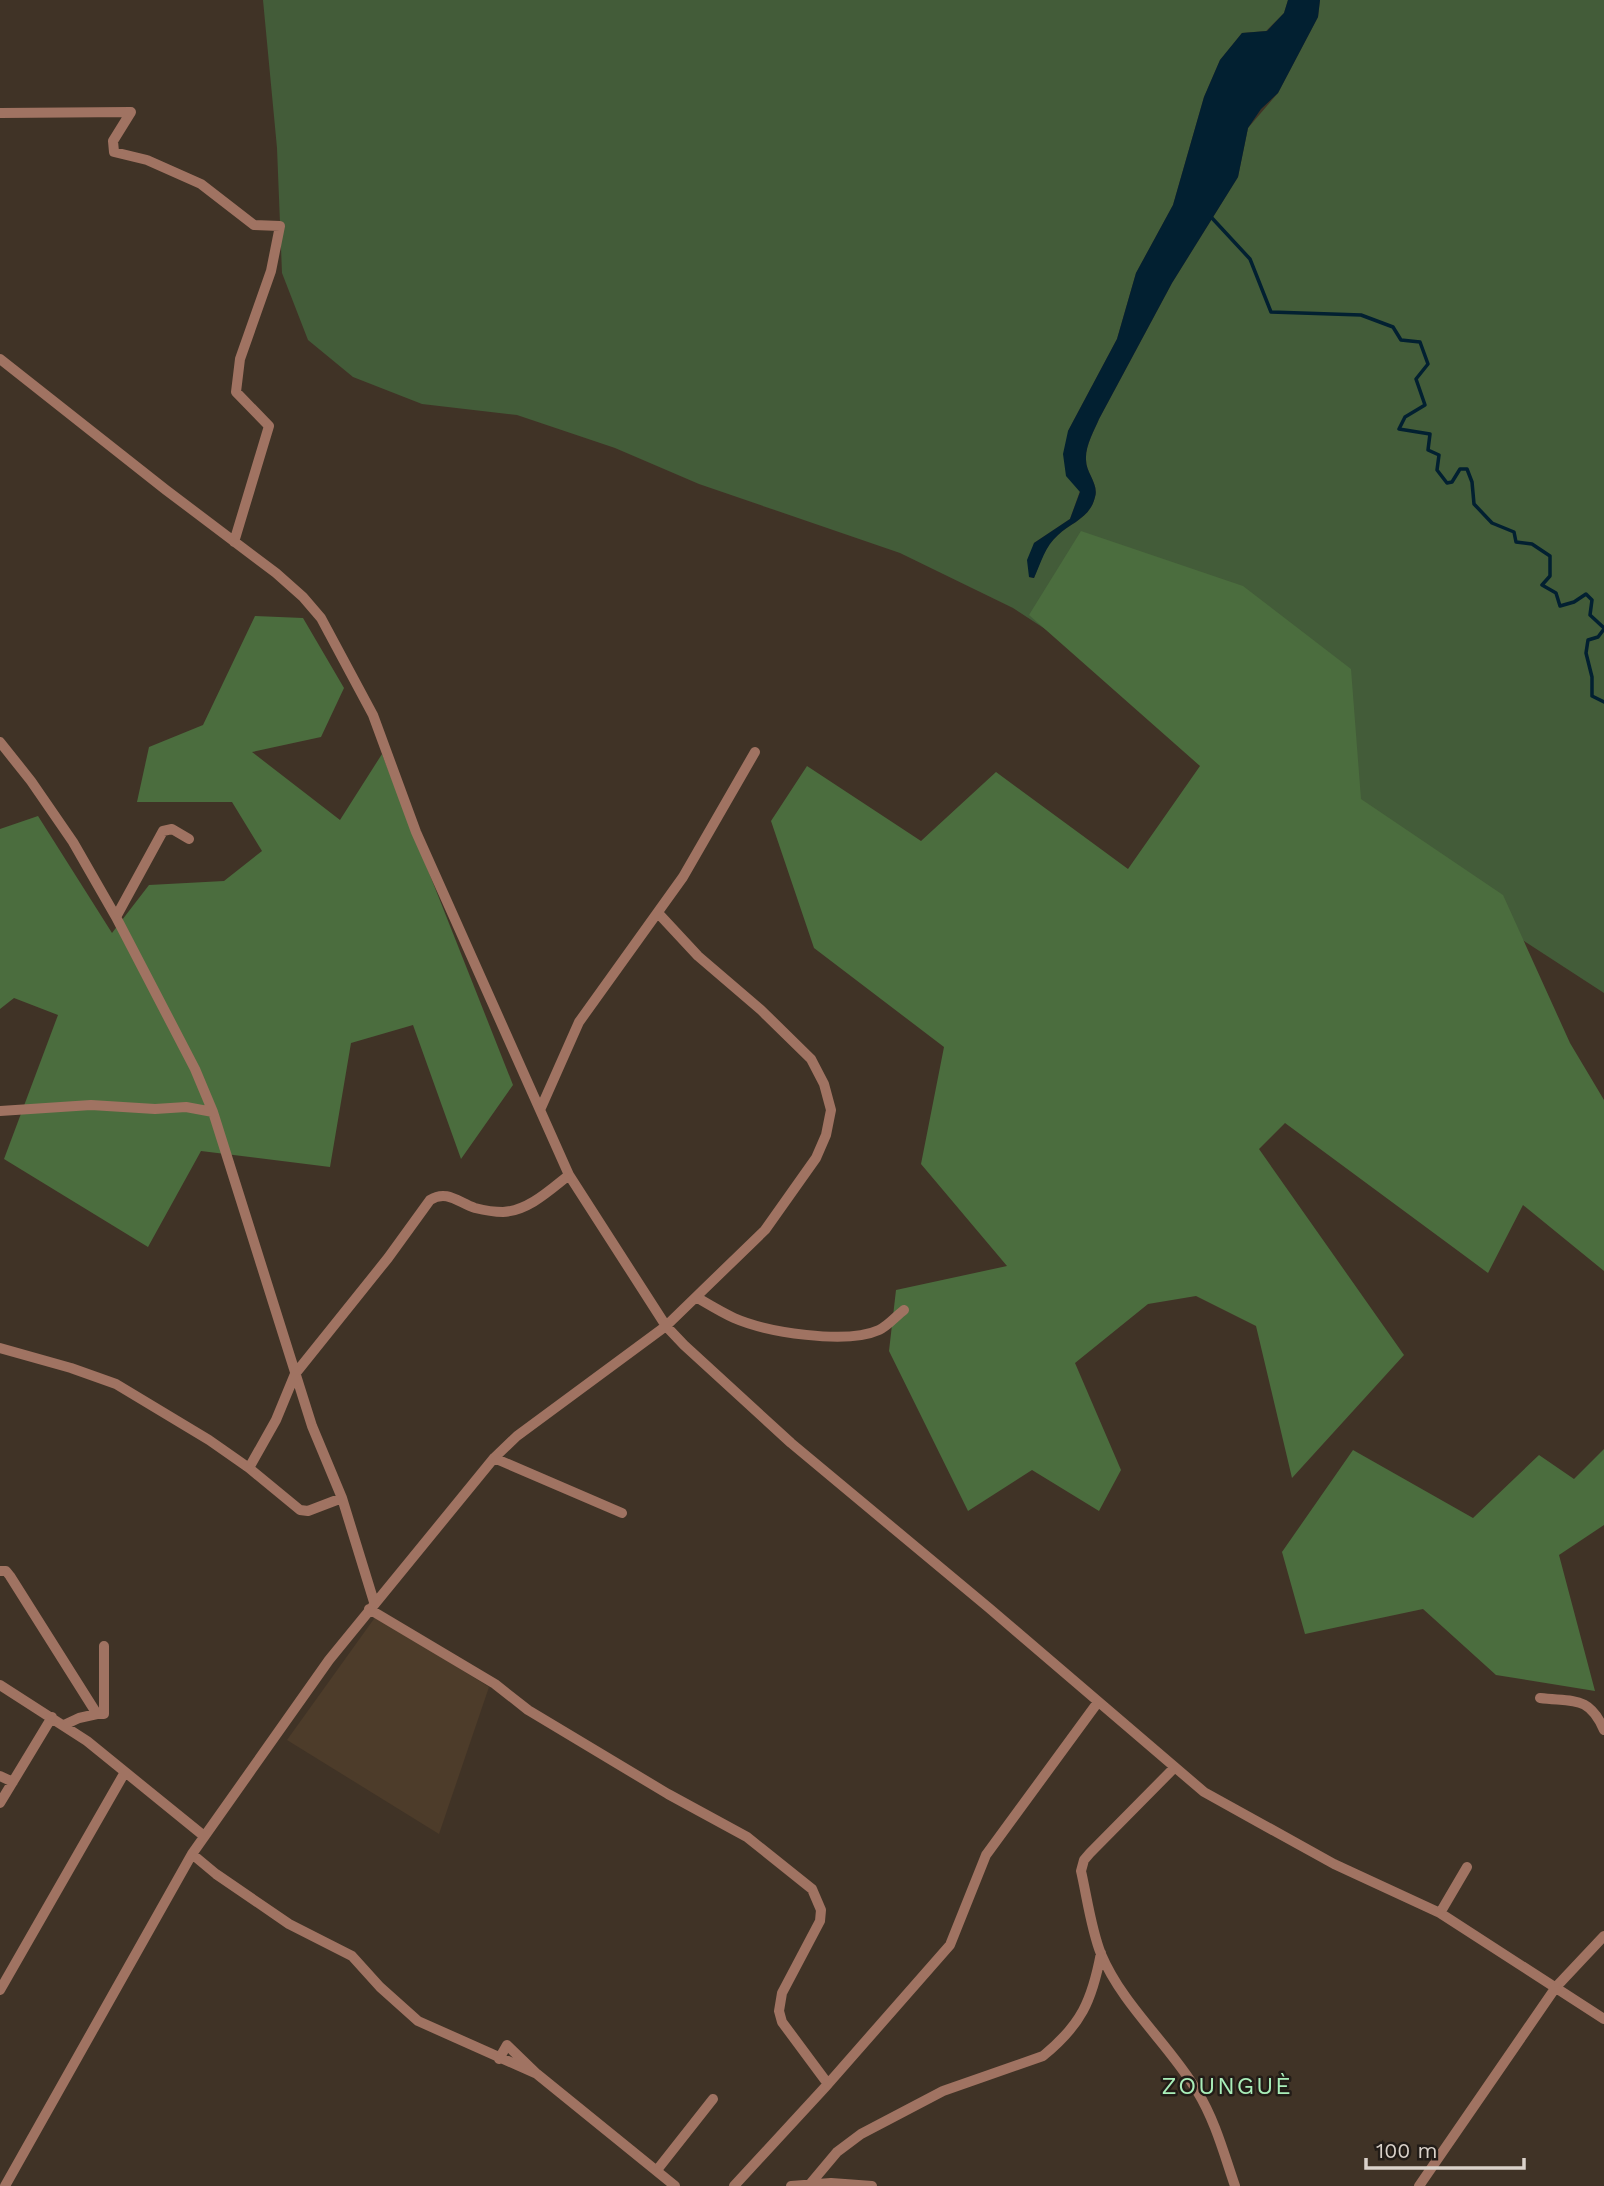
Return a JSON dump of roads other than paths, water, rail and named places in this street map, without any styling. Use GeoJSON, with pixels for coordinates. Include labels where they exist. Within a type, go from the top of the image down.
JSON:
{"type":"FeatureCollection","features":[{"type":"Feature","properties":{"kind":"street"},"geometry":{"type":"LineString","coordinates":[[0,113],[131,112],[113,141],[114,152],[147,160],[201,184],[254,225],[280,226],[271,271],[240,359],[236,392],[268,426],[234,542]]}},
{"type":"Feature","properties":{"kind":"street"},"geometry":{"type":"LineString","coordinates":[[0,359],[275,573],[303,597],[321,618],[373,715],[416,832],[569,1175],[666,1326],[684,1345],[791,1443],[1203,1792],[1334,1864],[1440,1913],[1604,2019]]}},
{"type":"Feature","properties":{"kind":"street"},"geometry":{"type":"LineString","coordinates":[[0,742],[73,842],[116,917],[195,1069],[213,1112],[312,1426],[342,1498],[371,1606],[495,1684],[528,1710],[660,1789],[747,1837],[812,1889],[821,1910],[820,1920],[782,1993],[779,2011],[782,2022],[828,2084]]}},
{"type":"Feature","properties":{"kind":"street"},"geometry":{"type":"LineString","coordinates":[[540,1110],[579,1022],[683,877],[755,752]]}},
{"type":"Feature","properties":{"kind":"street"},"geometry":{"type":"LineString","coordinates":[[116,917],[163,831],[172,829],[189,839]]}},
{"type":"Feature","properties":{"kind":"street"},"geometry":{"type":"LineString","coordinates":[[2,2185],[192,1854],[329,1660],[371,1606],[494,1458],[525,1430],[666,1326],[765,1230],[816,1158],[826,1135],[831,1110],[824,1084],[811,1059],[761,1010],[698,956],[659,913]]}},
{"type":"Feature","properties":{"kind":"street"},"geometry":{"type":"LineString","coordinates":[[0,1111],[91,1105],[155,1109],[186,1107],[213,1112]]}},
{"type":"Feature","properties":{"kind":"street"},"geometry":{"type":"LineString","coordinates":[[249,1468],[276,1420],[295,1374],[388,1258],[430,1200],[438,1195],[447,1195],[476,1208],[503,1212],[524,1206],[569,1175]]}},
{"type":"Feature","properties":{"kind":"street"},"geometry":{"type":"LineString","coordinates":[[696,1297],[735,1318],[802,1335],[855,1336],[869,1333],[880,1330],[904,1310]]}},
{"type":"Feature","properties":{"kind":"street"},"geometry":{"type":"LineString","coordinates":[[0,1348],[116,1384],[184,1424],[249,1468],[300,1510],[307,1511],[342,1498]]}},
{"type":"Feature","properties":{"kind":"street"},"geometry":{"type":"LineString","coordinates":[[494,1458],[622,1513]]}},
{"type":"Feature","properties":{"kind":"street"},"geometry":{"type":"LineString","coordinates":[[0,1571],[6,1571],[10,1576],[97,1714]]}},
{"type":"Feature","properties":{"kind":"street"},"geometry":{"type":"LineString","coordinates":[[64,1725],[79,1718],[104,1714],[104,1646]]}},
{"type":"Feature","properties":{"kind":"street"},"geometry":{"type":"LineString","coordinates":[[0,1685],[64,1725],[204,1836]]}},
{"type":"Feature","properties":{"kind":"street"},"geometry":{"type":"LineString","coordinates":[[1539,1698],[1589,1706],[1597,1712],[1604,1730]]}},
{"type":"Feature","properties":{"kind":"street"},"geometry":{"type":"LineString","coordinates":[[734,2186],[950,1945],[986,1855],[1098,1702]]}},
{"type":"Feature","properties":{"kind":"street"},"geometry":{"type":"LineString","coordinates":[[0,1803],[52,1717]]}},
{"type":"Feature","properties":{"kind":"street"},"geometry":{"type":"LineString","coordinates":[[1174,1768],[1090,1853],[1081,1865],[1081,1871],[1101,1953],[1140,2015],[1197,2091],[1207,2109],[1235,2186]]}},
{"type":"Feature","properties":{"kind":"street"},"geometry":{"type":"LineString","coordinates":[[0,1990],[125,1772]]}},
{"type":"Feature","properties":{"kind":"street"},"geometry":{"type":"LineString","coordinates":[[0,1776],[13,1782]]}},
{"type":"Feature","properties":{"kind":"street"},"geometry":{"type":"LineString","coordinates":[[192,1854],[216,1874],[289,1924],[352,1956],[380,1987],[418,2021],[537,2074]]}},
{"type":"Feature","properties":{"kind":"street"},"geometry":{"type":"LineString","coordinates":[[1440,1913],[1468,1867]]}},
{"type":"Feature","properties":{"kind":"street"},"geometry":{"type":"LineString","coordinates":[[1419,2186],[1556,1987],[1604,1936]]}},
{"type":"Feature","properties":{"kind":"street"},"geometry":{"type":"LineString","coordinates":[[811,2183],[837,2152],[861,2134],[943,2091],[1049,2052],[1079,2019],[1089,2002],[1101,1953]]}},
{"type":"Feature","properties":{"kind":"street"},"geometry":{"type":"LineString","coordinates":[[499,2059],[506,2045],[537,2074],[675,2186]]}},
{"type":"Feature","properties":{"kind":"street"},"geometry":{"type":"LineString","coordinates":[[657,2170],[713,2099]]}},
{"type":"Feature","properties":{"kind":"street"},"geometry":{"type":"LineString","coordinates":[[791,2186],[811,2183],[872,2186]]}},
{"type":"Feature","properties":{"kind":"water"},"geometry":{"type":"Polygon","coordinates":[[[1288,0],[1320,0],[1318,17],[1278,93],[1261,109],[1248,128],[1238,177],[1172,283],[1099,419],[1086,455],[1096,492],[1093,504],[1085,515],[1054,539],[1034,578],[1029,577],[1027,560],[1034,543],[1070,519],[1080,492],[1066,476],[1063,454],[1068,431],[1117,339],[1136,273],[1173,205],[1204,97],[1220,60],[1242,33],[1267,31],[1284,13],[1288,0]]]}},
{"type":"Feature","properties":{"kind":"waterway"},"geometry":{"type":"LineString","coordinates":[[1212,218],[1250,259],[1271,312],[1361,315],[1393,327],[1401,340],[1420,342],[1428,364],[1416,379],[1425,405],[1405,417],[1399,429],[1430,434],[1428,450],[1439,455],[1437,470],[1447,483],[1452,482],[1460,469],[1467,469],[1472,482],[1474,504],[1492,523],[1514,532],[1516,542],[1532,544],[1550,556],[1550,576],[1542,585],[1556,593],[1560,606],[1574,602],[1586,594],[1592,600],[1590,615],[1604,628]]}},
{"type":"Feature","properties":{"kind":"waterway"},"geometry":{"type":"LineString","coordinates":[[1604,629],[1598,637],[1588,640],[1586,653],[1592,677],[1592,696],[1604,702]]}},
{"type":"Feature","properties":{"kind":"district","name":"ZOUNGUÈ"},"geometry":{"type":"Point","coordinates":[1227,2086]}}]}
